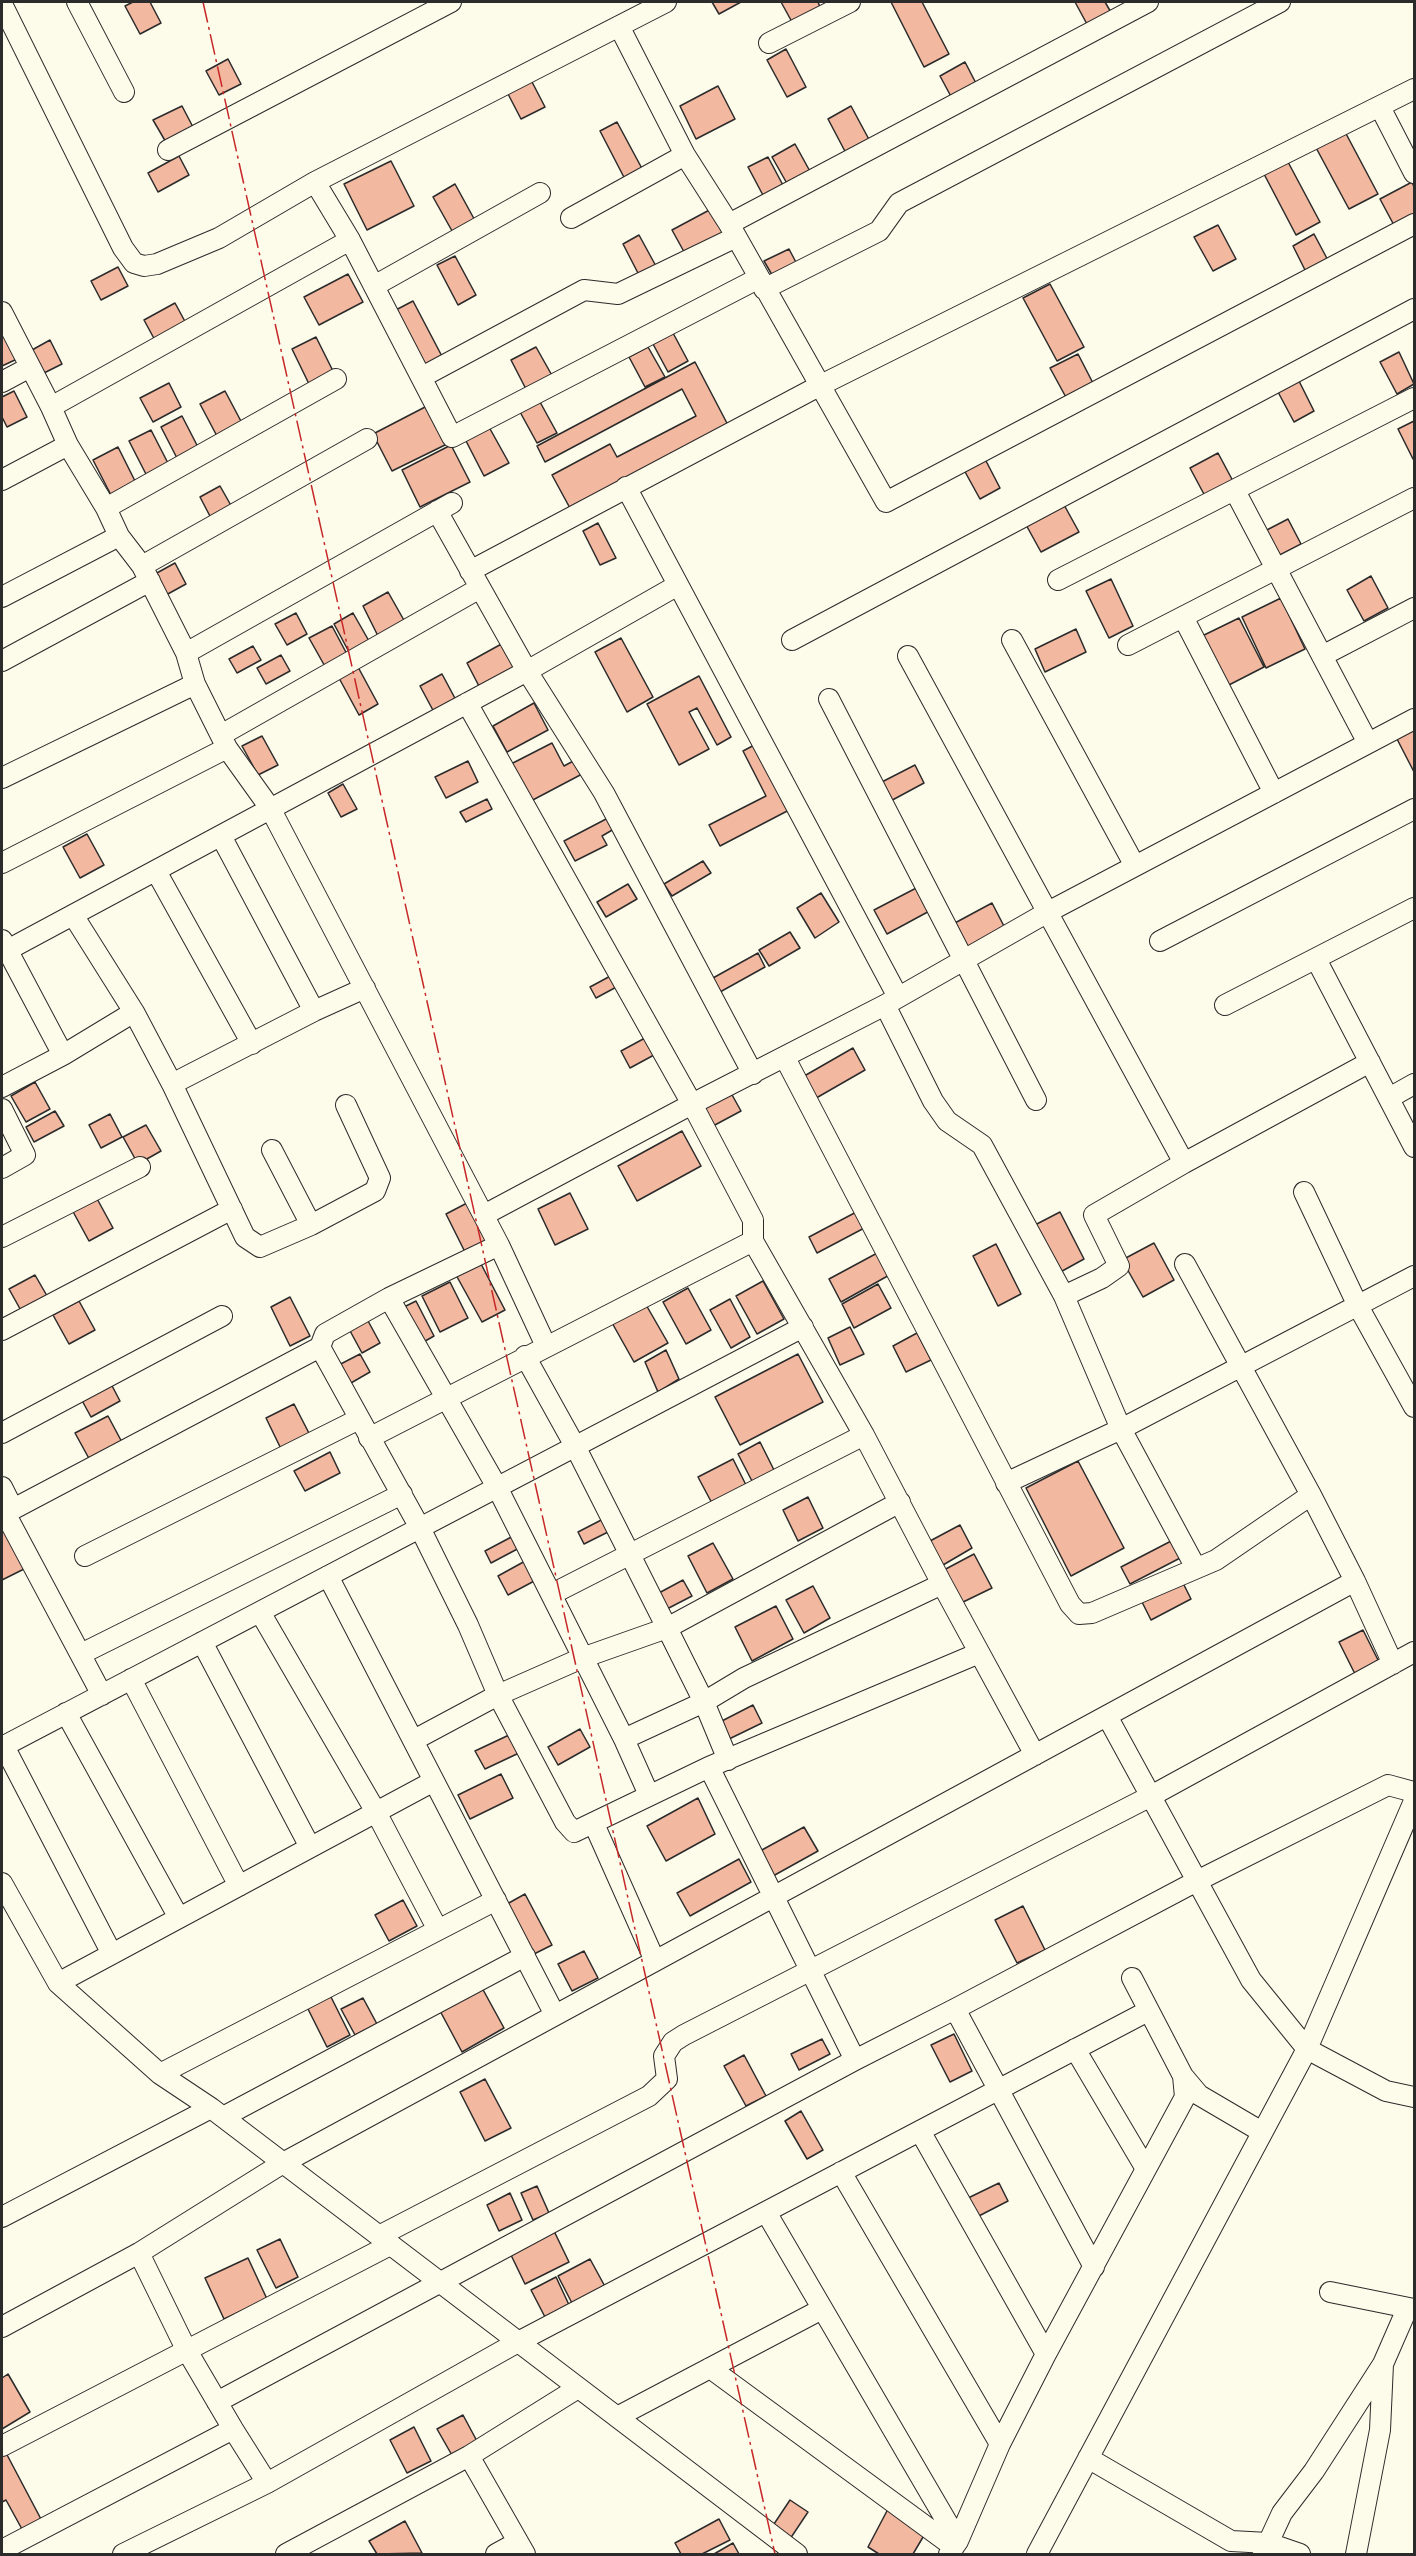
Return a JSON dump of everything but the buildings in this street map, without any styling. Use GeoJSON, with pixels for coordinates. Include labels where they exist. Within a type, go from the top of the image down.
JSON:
{"type":"FeatureCollection","features":[{"type":"Feature","properties":{"kind":"street"},"geometry":{"type":"LineString","coordinates":[[77,2],[124,92]]}},
{"type":"Feature","properties":{"kind":"street"},"geometry":{"type":"LineString","coordinates":[[168,150],[451,2]]}},
{"type":"Feature","properties":{"kind":"street"},"geometry":{"type":"LineString","coordinates":[[2,4],[123,248],[134,263],[144,266],[157,264],[219,238],[315,182],[666,2]]}},
{"type":"Feature","properties":{"kind":"street"},"geometry":{"type":"LineString","coordinates":[[769,43],[850,2]]}},
{"type":"Feature","properties":{"kind":"street"},"geometry":{"type":"LineString","coordinates":[[422,377],[584,290],[618,294],[1148,2]]}},
{"type":"Feature","properties":{"kind":"street"},"geometry":{"type":"LineString","coordinates":[[315,182],[350,240],[452,437],[761,284],[879,231],[899,203],[1280,2]]}},
{"type":"Feature","properties":{"kind":"street"},"geometry":{"type":"LineString","coordinates":[[619,26],[686,155],[732,231],[886,502],[1414,224]]}},
{"type":"Feature","properties":{"kind":"street"},"geometry":{"type":"LineString","coordinates":[[470,571],[819,387],[1414,89]]}},
{"type":"Feature","properties":{"kind":"street"},"geometry":{"type":"LineString","coordinates":[[1380,107],[1414,173]]}},
{"type":"Feature","properties":{"kind":"street"},"geometry":{"type":"LineString","coordinates":[[572,219],[686,155]]}},
{"type":"Feature","properties":{"kind":"street"},"geometry":{"type":"LineString","coordinates":[[374,286],[540,194]]}},
{"type":"Feature","properties":{"kind":"street"},"geometry":{"type":"LineString","coordinates":[[51,407],[350,240]]}},
{"type":"Feature","properties":{"kind":"street"},"geometry":{"type":"LineString","coordinates":[[792,640],[1414,309]]}},
{"type":"Feature","properties":{"kind":"street"},"geometry":{"type":"LineString","coordinates":[[2,312],[68,445],[106,508],[119,536],[146,573],[186,653],[195,684],[224,741],[270,808],[484,1215],[546,1346]]}},
{"type":"Feature","properties":{"kind":"street"},"geometry":{"type":"LineString","coordinates":[[2,382],[30,367]]}},
{"type":"Feature","properties":{"kind":"street"},"geometry":{"type":"LineString","coordinates":[[106,508],[336,379]]}},
{"type":"Feature","properties":{"kind":"street"},"geometry":{"type":"LineString","coordinates":[[1058,580],[1414,398]]}},
{"type":"Feature","properties":{"kind":"street"},"geometry":{"type":"LineString","coordinates":[[2,661],[367,439]]}},
{"type":"Feature","properties":{"kind":"street"},"geometry":{"type":"LineString","coordinates":[[2,480],[68,445]]}},
{"type":"Feature","properties":{"kind":"street"},"geometry":{"type":"LineString","coordinates":[[626,487],[892,1001],[933,1101],[947,1121],[982,1145],[1064,1296],[1121,1429],[1196,1568]]}},
{"type":"Feature","properties":{"kind":"street"},"geometry":{"type":"LineString","coordinates":[[1235,491],[1368,743]]}},
{"type":"Feature","properties":{"kind":"street"},"geometry":{"type":"LineString","coordinates":[[1128,645],[1414,498]]}},
{"type":"Feature","properties":{"kind":"street"},"geometry":{"type":"LineString","coordinates":[[186,653],[445,507],[470,571],[526,671],[604,793],[753,1074]]}},
{"type":"Feature","properties":{"kind":"street"},"geometry":{"type":"LineString","coordinates":[[2,597],[119,536]]}},
{"type":"Feature","properties":{"kind":"street"},"geometry":{"type":"LineString","coordinates":[[63,1055],[3,948],[73,915],[156,871],[526,671],[678,585]]}},
{"type":"Feature","properties":{"kind":"street"},"geometry":{"type":"LineString","coordinates":[[2,863],[224,741],[480,588]]}},
{"type":"Feature","properties":{"kind":"street"},"geometry":{"type":"LineString","coordinates":[[1322,656],[1414,608]]}},
{"type":"Feature","properties":{"kind":"street"},"geometry":{"type":"LineString","coordinates":[[1183,618],[1274,793]]}},
{"type":"Feature","properties":{"kind":"street"},"geometry":{"type":"LineString","coordinates":[[1012,640],[1135,866]]}},
{"type":"Feature","properties":{"kind":"street"},"geometry":{"type":"LineString","coordinates":[[908,656],[1184,1163]]}},
{"type":"Feature","properties":{"kind":"street"},"geometry":{"type":"LineString","coordinates":[[2,778],[195,684]]}},
{"type":"Feature","properties":{"kind":"street"},"geometry":{"type":"LineString","coordinates":[[829,699],[1036,1100]]}},
{"type":"Feature","properties":{"kind":"street"},"geometry":{"type":"LineString","coordinates":[[467,703],[692,1104],[753,1220],[753,1241],[864,1435],[1035,1755]]}},
{"type":"Feature","properties":{"kind":"street"},"geometry":{"type":"LineString","coordinates":[[484,1215],[892,1001],[964,962],[1048,912],[1414,719]]}},
{"type":"Feature","properties":{"kind":"street"},"geometry":{"type":"LineString","coordinates":[[1160,941],[1414,809]]}},
{"type":"Feature","properties":{"kind":"street"},"geometry":{"type":"LineString","coordinates":[[221,836],[314,1011]]}},
{"type":"Feature","properties":{"kind":"street"},"geometry":{"type":"LineString","coordinates":[[156,871],[252,1044]]}},
{"type":"Feature","properties":{"kind":"street"},"geometry":{"type":"LineString","coordinates":[[1225,1005],[1414,908]]}},
{"type":"Feature","properties":{"kind":"street"},"geometry":{"type":"LineString","coordinates":[[73,915],[134,1012],[172,1084],[245,1237],[260,1247],[375,1191],[380,1178],[346,1105]]}},
{"type":"Feature","properties":{"kind":"street"},"geometry":{"type":"LineString","coordinates":[[1316,959],[1414,1147]]}},
{"type":"Feature","properties":{"kind":"street"},"geometry":{"type":"LineString","coordinates":[[172,1084],[364,988]]}},
{"type":"Feature","properties":{"kind":"street"},"geometry":{"type":"LineString","coordinates":[[2,1087],[63,1055],[134,1012]]}},
{"type":"Feature","properties":{"kind":"street"},"geometry":{"type":"LineString","coordinates":[[785,1058],[1006,1483],[1070,1604],[1079,1614],[1092,1613],[1216,1560],[1311,1495]]}},
{"type":"Feature","properties":{"kind":"street"},"geometry":{"type":"LineString","coordinates":[[1064,1296],[1102,1278],[1119,1266],[1094,1215],[1184,1163],[1370,1062]]}},
{"type":"Feature","properties":{"kind":"street"},"geometry":{"type":"LineString","coordinates":[[1389,1098],[1414,1084]]}},
{"type":"Feature","properties":{"kind":"street"},"geometry":{"type":"LineString","coordinates":[[2,1109],[25,1155],[2,1168]]}},
{"type":"Feature","properties":{"kind":"street"},"geometry":{"type":"LineString","coordinates":[[272,1150],[311,1224]]}},
{"type":"Feature","properties":{"kind":"street"},"geometry":{"type":"LineString","coordinates":[[2,1237],[140,1167]]}},
{"type":"Feature","properties":{"kind":"street"},"geometry":{"type":"LineString","coordinates":[[1304,1192],[1358,1306],[1414,1407]]}},
{"type":"Feature","properties":{"kind":"street"},"geometry":{"type":"LineString","coordinates":[[2,1330],[232,1209]]}},
{"type":"Feature","properties":{"kind":"street"},"geometry":{"type":"LineString","coordinates":[[369,1438],[753,1241]]}},
{"type":"Feature","properties":{"kind":"street"},"geometry":{"type":"LineString","coordinates":[[7,1513],[320,1347],[325,1334],[389,1298],[499,1245]]}},
{"type":"Feature","properties":{"kind":"street"},"geometry":{"type":"LineString","coordinates":[[1185,1264],[1311,1495],[1393,1664]]}},
{"type":"Feature","properties":{"kind":"street"},"geometry":{"type":"LineString","coordinates":[[1006,1483],[1121,1429],[1414,1276]]}},
{"type":"Feature","properties":{"kind":"street"},"geometry":{"type":"LineString","coordinates":[[389,1298],[448,1397],[497,1487],[624,1739],[649,1795]]}},
{"type":"Feature","properties":{"kind":"street"},"geometry":{"type":"LineString","coordinates":[[2,1433],[222,1316]]}},
{"type":"Feature","properties":{"kind":"street"},"geometry":{"type":"LineString","coordinates":[[112,1954],[3,1747],[803,1327]]}},
{"type":"Feature","properties":{"kind":"street"},"geometry":{"type":"LineString","coordinates":[[320,1347],[420,1528],[468,1625],[498,1695],[565,1822],[574,1832],[709,1767],[979,1653]]}},
{"type":"Feature","properties":{"kind":"street"},"geometry":{"type":"LineString","coordinates":[[525,1356],[574,1446],[704,1702],[728,1760]]}},
{"type":"Feature","properties":{"kind":"street"},"geometry":{"type":"LineString","coordinates":[[85,1556],[359,1419]]}},
{"type":"Feature","properties":{"kind":"street"},"geometry":{"type":"LineString","coordinates":[[552,1594],[864,1435]]}},
{"type":"Feature","properties":{"kind":"street"},"geometry":{"type":"LineString","coordinates":[[2,1487],[7,1513],[102,1695]]}},
{"type":"Feature","properties":{"kind":"street"},"geometry":{"type":"LineString","coordinates":[[81,1654],[402,1494]]}},
{"type":"Feature","properties":{"kind":"street"},"geometry":{"type":"LineString","coordinates":[[414,1740],[498,1695],[582,1658],[667,1629],[900,1503]]}},
{"type":"Feature","properties":{"kind":"street"},"geometry":{"type":"LineString","coordinates":[[328,1576],[555,2015]]}},
{"type":"Feature","properties":{"kind":"street"},"geometry":{"type":"LineString","coordinates":[[2,2327],[140,2253],[283,2163],[1354,1581]]}},
{"type":"Feature","properties":{"kind":"street"},"geometry":{"type":"LineString","coordinates":[[624,1739],[704,1702],[744,1678],[942,1584]]}},
{"type":"Feature","properties":{"kind":"street"},"geometry":{"type":"LineString","coordinates":[[260,1612],[376,1812],[438,1930]]}},
{"type":"Feature","properties":{"kind":"street"},"geometry":{"type":"LineString","coordinates":[[202,1642],[310,1847]]}},
{"type":"Feature","properties":{"kind":"street"},"geometry":{"type":"LineString","coordinates":[[2,2446],[186,2349],[649,2096],[667,2079],[664,2056],[673,2042],[1151,1796],[1414,1652]]}},
{"type":"Feature","properties":{"kind":"street"},"geometry":{"type":"LineString","coordinates":[[131,1679],[238,1886]]}},
{"type":"Feature","properties":{"kind":"street"},"geometry":{"type":"LineString","coordinates":[[66,1713],[179,1918]]}},
{"type":"Feature","properties":{"kind":"street"},"geometry":{"type":"LineString","coordinates":[[1107,1716],[1195,1882],[1251,1980],[1307,2049],[1386,2091],[1414,2097]]}},
{"type":"Feature","properties":{"kind":"street"},"geometry":{"type":"LineString","coordinates":[[709,1767],[855,2060]]}},
{"type":"Feature","properties":{"kind":"street"},"geometry":{"type":"LineString","coordinates":[[58,1983],[434,1780]]}},
{"type":"Feature","properties":{"kind":"street"},"geometry":{"type":"LineString","coordinates":[[217,2402],[855,2060],[1195,1882],[1388,1785],[1414,1792]]}},
{"type":"Feature","properties":{"kind":"street"},"geometry":{"type":"LineString","coordinates":[[1037,2554],[1307,2049],[1414,1801]]}},
{"type":"Feature","properties":{"kind":"street"},"geometry":{"type":"LineString","coordinates":[[594,1824],[655,1961]]}},
{"type":"Feature","properties":{"kind":"street"},"geometry":{"type":"LineString","coordinates":[[2,1883],[58,1983],[160,2074],[217,2112],[797,2554]]}},
{"type":"Feature","properties":{"kind":"street"},"geometry":{"type":"LineString","coordinates":[[160,2074],[496,1900]]}},
{"type":"Feature","properties":{"kind":"street"},"geometry":{"type":"LineString","coordinates":[[2,2217],[217,2112],[525,1956]]}},
{"type":"Feature","properties":{"kind":"street"},"geometry":{"type":"LineString","coordinates":[[1132,1978],[1183,2076],[1199,2095],[1262,2132]]}},
{"type":"Feature","properties":{"kind":"street"},"geometry":{"type":"LineString","coordinates":[[955,2009],[997,2091],[1094,2266]]}},
{"type":"Feature","properties":{"kind":"street"},"geometry":{"type":"LineString","coordinates":[[123,2554],[146,2550],[518,2342],[1148,2011]]}},
{"type":"Feature","properties":{"kind":"street"},"geometry":{"type":"LineString","coordinates":[[1075,2049],[1146,2169]]}},
{"type":"Feature","properties":{"kind":"street"},"geometry":{"type":"LineString","coordinates":[[954,2548],[1000,2444],[1046,2354],[1185,2097],[1183,2076]]}},
{"type":"Feature","properties":{"kind":"street"},"geometry":{"type":"LineString","coordinates":[[920,2131],[1046,2354]]}},
{"type":"Feature","properties":{"kind":"street"},"geometry":{"type":"LineString","coordinates":[[841,2172],[1000,2444]]}},
{"type":"Feature","properties":{"kind":"street"},"geometry":{"type":"LineString","coordinates":[[766,2212],[954,2548]]}},
{"type":"Feature","properties":{"kind":"street"},"geometry":{"type":"LineString","coordinates":[[140,2253],[186,2349],[232,2429],[267,2482]]}},
{"type":"Feature","properties":{"kind":"street"},"geometry":{"type":"LineString","coordinates":[[1265,2549],[1282,2513],[1314,2471],[1383,2364],[1411,2309],[1330,2292]]}},
{"type":"Feature","properties":{"kind":"street"},"geometry":{"type":"LineString","coordinates":[[617,2417],[822,2309]]}},
{"type":"Feature","properties":{"kind":"street"},"geometry":{"type":"LineString","coordinates":[[1356,2554],[1380,2430],[1383,2364]]}},
{"type":"Feature","properties":{"kind":"street"},"geometry":{"type":"LineString","coordinates":[[710,2368],[954,2548]]}},
{"type":"Feature","properties":{"kind":"street"},"geometry":{"type":"LineString","coordinates":[[286,2554],[470,2456],[578,2388]]}},
{"type":"Feature","properties":{"kind":"street"},"geometry":{"type":"LineString","coordinates":[[2,2550],[232,2429]]}},
{"type":"Feature","properties":{"kind":"street"},"geometry":{"type":"LineString","coordinates":[[470,2456],[521,2548],[496,2554]]}},
{"type":"Feature","properties":{"kind":"street"},"geometry":{"type":"LineString","coordinates":[[1088,2458],[1231,2541],[1300,2554]]}},
{"type":"Feature","properties":{"kind":"power"},"geometry":{"type":"LineString","coordinates":[[203,2],[775,2554]]}}]}
